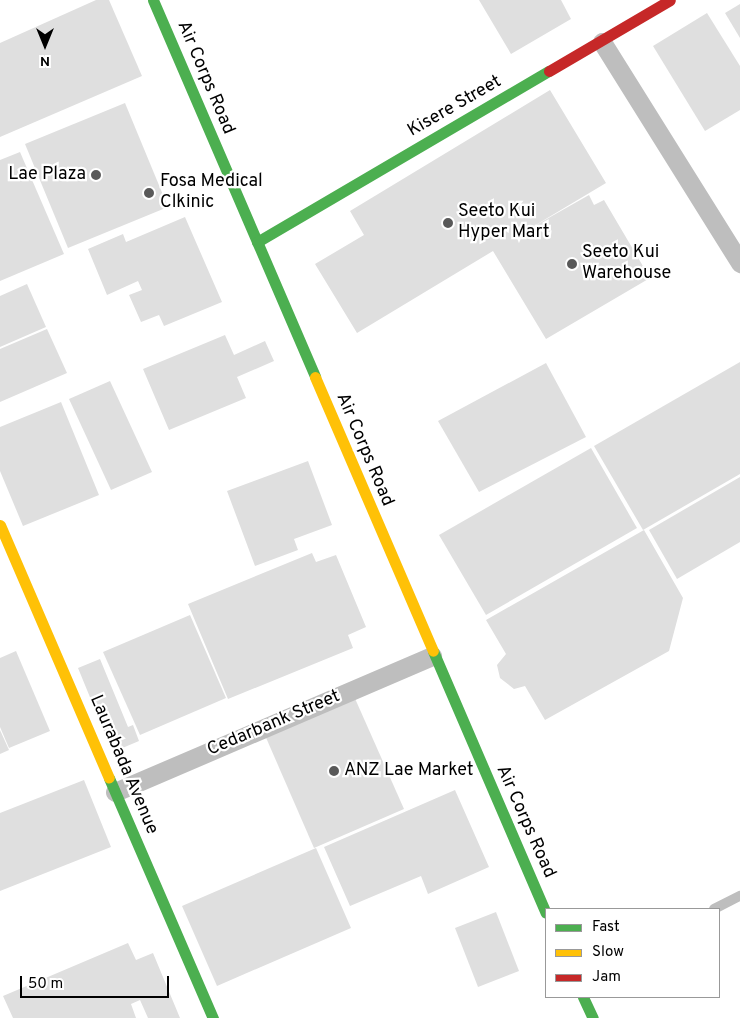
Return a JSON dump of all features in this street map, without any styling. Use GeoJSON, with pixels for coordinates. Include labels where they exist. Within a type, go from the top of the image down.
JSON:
{"type":"FeatureCollection","features":[{"type":"Feature","properties":{"kind":"street","name":"Air Corps Road"},"geometry":{"type":"LineString","coordinates":[[153,0],[432,656],[545,911]]}},
{"type":"Feature","properties":{"kind":"street","name":"Kisere Street"},"geometry":{"type":"LineString","coordinates":[[257,242],[602,42],[670,0]]}},
{"type":"Feature","properties":{"kind":"street"},"geometry":{"type":"LineString","coordinates":[[602,42],[740,263]]}},
{"type":"Feature","properties":{"kind":"street","name":"Laurabada Avenue"},"geometry":{"type":"LineString","coordinates":[[0,525],[213,1018]]}},
{"type":"Feature","properties":{"kind":"street","name":"Cedarbank Street"},"geometry":{"type":"LineString","coordinates":[[115,792],[432,656]]}},
{"type":"Feature","properties":{"kind":"street"},"geometry":{"type":"LineString","coordinates":[[583,998],[593,1018]]}},
{"type":"Feature","properties":{"kind":"lane"},"geometry":{"type":"LineString","coordinates":[[716,908],[740,896]]}},
{"type":"Feature","properties":{"kind":"building"},"geometry":{"type":"Polygon","coordinates":[[[96,0],[109,0],[142,76],[0,137],[0,43],[96,0]]]}},
{"type":"Feature","properties":{"kind":"building"},"geometry":{"type":"Polygon","coordinates":[[[479,0],[561,0],[571,19],[511,54],[479,0]]]}},
{"type":"Feature","properties":{"kind":"building"},"geometry":{"type":"Polygon","coordinates":[[[740,4],[740,38],[725,13],[740,4]]]}},
{"type":"Feature","properties":{"kind":"building"},"geometry":{"type":"Polygon","coordinates":[[[707,13],[740,66],[740,110],[705,131],[653,46],[707,13]]]}},
{"type":"Feature","properties":{"kind":"building","name":"Seeto Kui Hyper Mart"},"geometry":{"type":"Polygon","coordinates":[[[550,90],[606,183],[529,229],[589,195],[594,205],[604,200],[650,278],[546,339],[493,251],[357,333],[315,264],[364,235],[350,211],[550,90]]]}},
{"type":"Feature","properties":{"kind":"building","name":"Lae Plaza"},"geometry":{"type":"Polygon","coordinates":[[[125,103],[168,207],[68,248],[25,144],[125,103]]]}},
{"type":"Feature","properties":{"kind":"building"},"geometry":{"type":"Polygon","coordinates":[[[20,152],[64,254],[0,281],[0,160],[20,152]]]}},
{"type":"Feature","properties":{"kind":"building"},"geometry":{"type":"Polygon","coordinates":[[[185,217],[222,302],[164,326],[159,315],[141,322],[129,295],[142,290],[138,281],[107,295],[88,249],[123,234],[126,242],[185,217]]]}},
{"type":"Feature","properties":{"kind":"building"},"geometry":{"type":"Polygon","coordinates":[[[27,284],[46,327],[0,347],[0,296],[27,284]]]}},
{"type":"Feature","properties":{"kind":"building"},"geometry":{"type":"Polygon","coordinates":[[[47,329],[67,373],[0,402],[0,349],[47,329]]]}},
{"type":"Feature","properties":{"kind":"building"},"geometry":{"type":"Polygon","coordinates":[[[225,335],[234,355],[265,341],[274,361],[237,377],[246,398],[169,430],[143,369],[225,335]]]}},
{"type":"Feature","properties":{"kind":"building"},"geometry":{"type":"Polygon","coordinates":[[[740,362],[740,474],[643,530],[594,446],[740,362]]]}},
{"type":"Feature","properties":{"kind":"building"},"geometry":{"type":"Polygon","coordinates":[[[546,363],[586,437],[479,492],[438,421],[546,363]]]}},
{"type":"Feature","properties":{"kind":"building"},"geometry":{"type":"Polygon","coordinates":[[[110,381],[152,472],[111,490],[69,399],[110,381]]]}},
{"type":"Feature","properties":{"kind":"building"},"geometry":{"type":"Polygon","coordinates":[[[61,402],[99,495],[23,526],[0,471],[0,427],[61,402]]]}},
{"type":"Feature","properties":{"kind":"building"},"geometry":{"type":"Polygon","coordinates":[[[591,448],[637,528],[486,615],[439,535],[591,448]]]}},
{"type":"Feature","properties":{"kind":"building"},"geometry":{"type":"Polygon","coordinates":[[[308,461],[332,525],[294,539],[298,550],[255,566],[227,491],[308,461]]]}},
{"type":"Feature","properties":{"kind":"building"},"geometry":{"type":"Polygon","coordinates":[[[740,477],[740,542],[677,579],[649,530],[740,477]]]}},
{"type":"Feature","properties":{"kind":"building"},"geometry":{"type":"Polygon","coordinates":[[[644,530],[683,598],[669,651],[545,720],[525,686],[514,689],[500,678],[497,665],[506,654],[486,620],[644,530]]]}},
{"type":"Feature","properties":{"kind":"building"},"geometry":{"type":"Polygon","coordinates":[[[312,553],[316,562],[336,555],[366,627],[348,635],[353,648],[228,699],[188,604],[312,553]]]}},
{"type":"Feature","properties":{"kind":"building"},"geometry":{"type":"Polygon","coordinates":[[[190,615],[226,698],[140,735],[103,652],[190,615]]]}},
{"type":"Feature","properties":{"kind":"building"},"geometry":{"type":"Polygon","coordinates":[[[16,651],[50,731],[9,748],[0,727],[0,658],[16,651]]]}},
{"type":"Feature","properties":{"kind":"building"},"geometry":{"type":"Polygon","coordinates":[[[100,659],[128,727],[133,725],[139,741],[120,749],[110,746],[78,668],[100,659]]]}},
{"type":"Feature","properties":{"kind":"building","name":"ANZ Lae Market"},"geometry":{"type":"Polygon","coordinates":[[[353,694],[404,809],[314,848],[264,733],[353,694]]]}},
{"type":"Feature","properties":{"kind":"building"},"geometry":{"type":"Polygon","coordinates":[[[0,730],[9,750],[0,754],[0,730]]]}},
{"type":"Feature","properties":{"kind":"building"},"geometry":{"type":"Polygon","coordinates":[[[84,780],[111,847],[0,891],[0,813],[84,780]]]}},
{"type":"Feature","properties":{"kind":"building"},"geometry":{"type":"Polygon","coordinates":[[[455,790],[489,867],[428,894],[421,876],[350,906],[324,847],[455,790]]]}},
{"type":"Feature","properties":{"kind":"building"},"geometry":{"type":"Polygon","coordinates":[[[316,848],[351,928],[217,986],[182,906],[316,848]]]}},
{"type":"Feature","properties":{"kind":"building"},"geometry":{"type":"Polygon","coordinates":[[[496,912],[519,971],[478,987],[455,928],[496,912]]]}},
{"type":"Feature","properties":{"kind":"building"},"geometry":{"type":"Polygon","coordinates":[[[128,943],[136,960],[153,953],[180,1018],[148,1018],[140,1000],[131,1004],[136,1018],[13,1018],[3,996],[128,943]]]}},
{"type":"Feature","properties":{"kind":"traffic: fast"},"geometry":{"type":"LineString","coordinates":[[153,0],[315,377]]}},
{"type":"Feature","properties":{"kind":"traffic: fast"},"geometry":{"type":"LineString","coordinates":[[257,242],[549,71]]}},
{"type":"Feature","properties":{"kind":"traffic: fast"},"geometry":{"type":"LineString","coordinates":[[433,651],[545,911]]}},
{"type":"Feature","properties":{"kind":"traffic: fast"},"geometry":{"type":"LineString","coordinates":[[109,778],[213,1018]]}},
{"type":"Feature","properties":{"kind":"traffic: fast"},"geometry":{"type":"LineString","coordinates":[[583,998],[593,1018]]}},
{"type":"Feature","properties":{"kind":"traffic: slow"},"geometry":{"type":"LineString","coordinates":[[315,377],[433,651]]}},
{"type":"Feature","properties":{"kind":"traffic: slow"},"geometry":{"type":"LineString","coordinates":[[0,525],[109,778]]}},
{"type":"Feature","properties":{"kind":"traffic: jam"},"geometry":{"type":"LineString","coordinates":[[549,71],[670,0]]}},
{"type":"Feature","properties":{"kind":"place","name":"Lae Plaza"},"geometry":{"type":"Point","coordinates":[96,175]}},
{"type":"Feature","properties":{"kind":"place","name":"Fosa Medical Clkinic"},"geometry":{"type":"Point","coordinates":[149,193]}},
{"type":"Feature","properties":{"kind":"place","name":"Seeto Kui Hyper Mart"},"geometry":{"type":"Point","coordinates":[448,223]}},
{"type":"Feature","properties":{"kind":"place","name":"Seeto Kui Warehouse"},"geometry":{"type":"Point","coordinates":[572,264]}},
{"type":"Feature","properties":{"kind":"place","name":"ANZ Lae Market"},"geometry":{"type":"Point","coordinates":[334,771]}}]}
